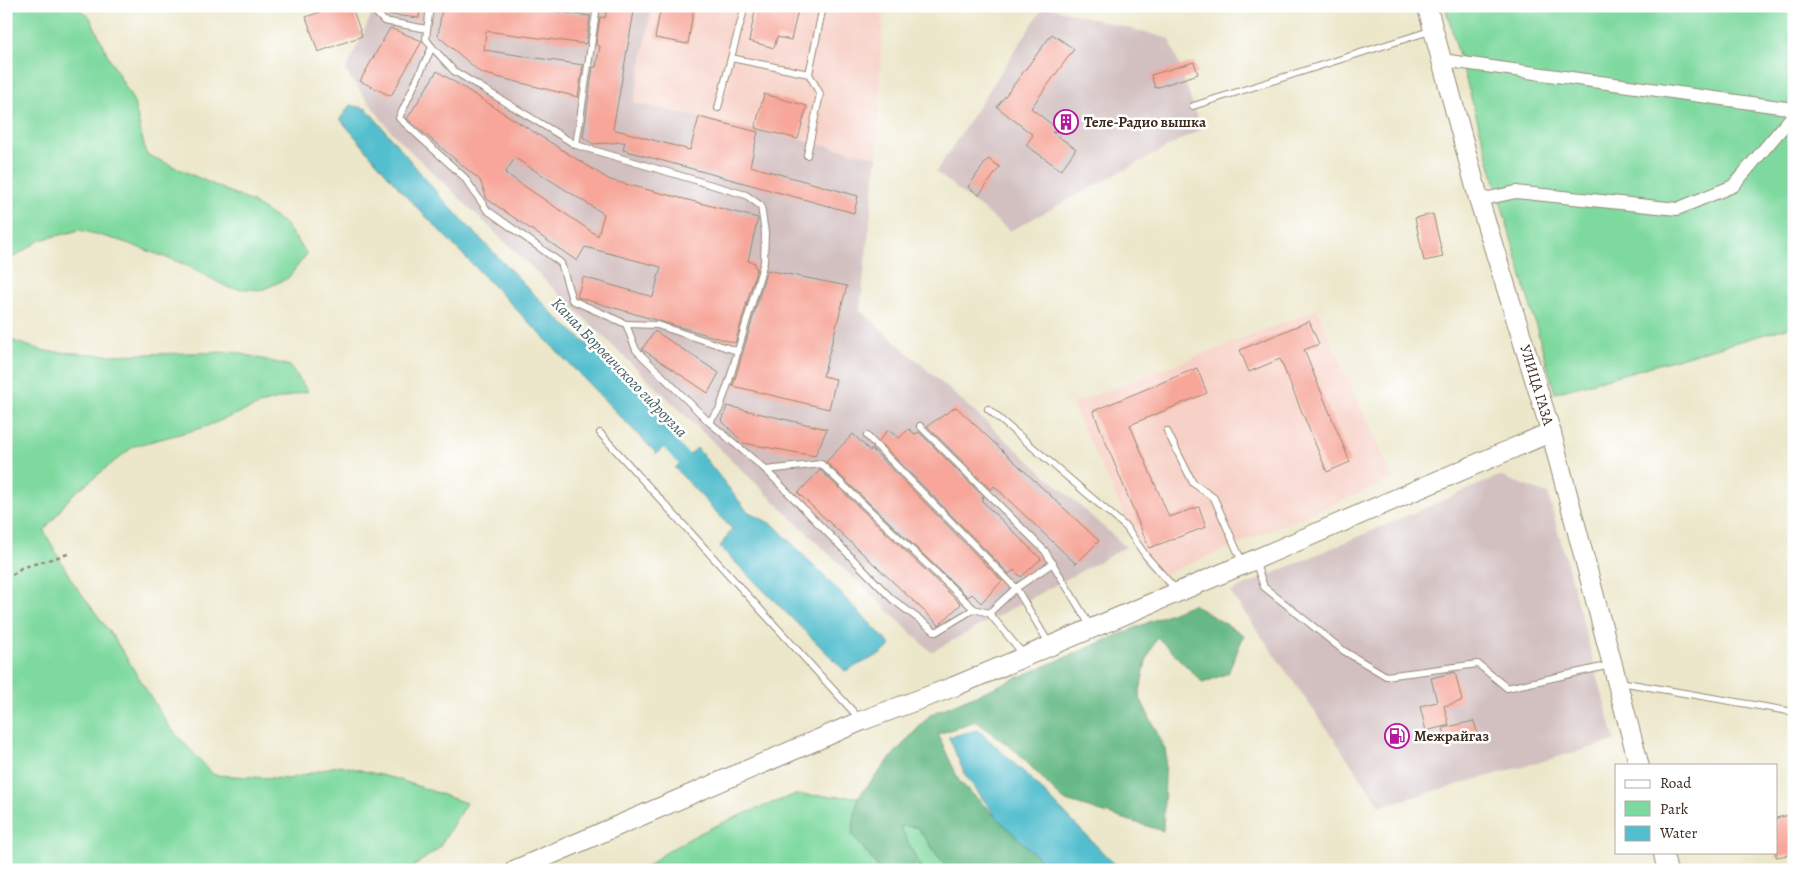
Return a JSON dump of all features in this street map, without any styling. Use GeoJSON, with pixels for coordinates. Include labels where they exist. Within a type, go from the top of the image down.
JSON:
{"type":"FeatureCollection","features":[{"type":"Feature","properties":{"kind":"main road","name":"УЛИЦА ГАЗА"},"geometry":{"type":"LineString","coordinates":[[1427,6],[1479,200],[1551,432],[1639,764]]}},
{"type":"Feature","properties":{"kind":"main road"},"geometry":{"type":"LineString","coordinates":[[515,870],[862,721],[1050,646],[1249,562],[1551,432]]}},
{"type":"Feature","properties":{"kind":"main road"},"geometry":{"type":"LineString","coordinates":[[1663,854],[1667,870]]}},
{"type":"Feature","properties":{"kind":"street"},"geometry":{"type":"LineString","coordinates":[[1442,60],[1794,109]]}},
{"type":"Feature","properties":{"kind":"street"},"geometry":{"type":"LineString","coordinates":[[1479,200],[1516,192],[1677,209],[1733,186],[1794,114]]}},
{"type":"Feature","properties":{"kind":"lane"},"geometry":{"type":"LineString","coordinates":[[370,6],[384,21],[427,29]]}},
{"type":"Feature","properties":{"kind":"lane"},"geometry":{"type":"LineString","coordinates":[[430,6],[426,39],[454,70],[576,145],[746,195],[761,206],[765,233],[764,262],[719,410],[710,422]]}},
{"type":"Feature","properties":{"kind":"lane"},"geometry":{"type":"LineString","coordinates":[[576,145],[597,6]]}},
{"type":"Feature","properties":{"kind":"lane"},"geometry":{"type":"LineString","coordinates":[[718,108],[744,6]]}},
{"type":"Feature","properties":{"kind":"lane"},"geometry":{"type":"LineString","coordinates":[[808,155],[820,94],[808,74],[823,6]]}},
{"type":"Feature","properties":{"kind":"lane"},"geometry":{"type":"LineString","coordinates":[[1193,106],[1434,30]]}},
{"type":"Feature","properties":{"kind":"lane"},"geometry":{"type":"LineString","coordinates":[[432,47],[398,118],[464,177],[487,210],[560,263],[572,300],[626,324],[657,325],[736,351]]}},
{"type":"Feature","properties":{"kind":"lane"},"geometry":{"type":"LineString","coordinates":[[731,58],[808,74]]}},
{"type":"Feature","properties":{"kind":"lane"},"geometry":{"type":"LineString","coordinates":[[626,324],[636,350],[710,422],[766,470],[892,599],[936,632],[974,609]]}},
{"type":"Feature","properties":{"kind":"lane"},"geometry":{"type":"LineString","coordinates":[[988,409],[1126,527],[1146,556],[1178,592]]}},
{"type":"Feature","properties":{"kind":"lane"},"geometry":{"type":"LineString","coordinates":[[920,426],[1045,551],[1092,628]]}},
{"type":"Feature","properties":{"kind":"lane"},"geometry":{"type":"LineString","coordinates":[[1167,430],[1193,483],[1214,498],[1264,587],[1344,651],[1386,676],[1478,664],[1507,688],[1614,673],[1794,712]]}},
{"type":"Feature","properties":{"kind":"lane"},"geometry":{"type":"LineString","coordinates":[[600,433],[862,721]]}},
{"type":"Feature","properties":{"kind":"lane"},"geometry":{"type":"LineString","coordinates":[[867,436],[1016,588],[1050,646]]}},
{"type":"Feature","properties":{"kind":"lane"},"geometry":{"type":"LineString","coordinates":[[766,470],[821,464],[974,609],[989,613],[1025,656]]}},
{"type":"Feature","properties":{"kind":"lane"},"geometry":{"type":"LineString","coordinates":[[989,613],[1016,588],[1053,563]]}},
{"type":"Feature","properties":{"kind":"path"},"geometry":{"type":"LineString","coordinates":[[6,580],[21,568],[68,554]]}},
{"type":"Feature","properties":{"kind":"shaded area"},"geometry":{"type":"Polygon","coordinates":[[[376,6],[652,6],[634,103],[877,157],[860,310],[1126,547],[931,652],[393,134],[345,71],[376,6]]]}},
{"type":"Feature","properties":{"kind":"shaded area"},"geometry":{"type":"Polygon","coordinates":[[[652,6],[883,6],[877,157],[634,103],[652,6]]]}},
{"type":"Feature","properties":{"kind":"shaded area"},"geometry":{"type":"Polygon","coordinates":[[[1044,6],[1170,39],[1201,129],[1010,231],[936,172],[1044,6]]]}},
{"type":"Feature","properties":{"kind":"shaded area"},"geometry":{"type":"Polygon","coordinates":[[[1317,310],[1393,479],[1154,579],[1072,404],[1317,310]]]}},
{"type":"Feature","properties":{"kind":"shaded area"},"geometry":{"type":"Polygon","coordinates":[[[1499,476],[1548,494],[1615,741],[1381,806],[1230,592],[1499,476]]]}},
{"type":"Feature","properties":{"kind":"green space"},"geometry":{"type":"Polygon","coordinates":[[[6,6],[75,6],[90,17],[109,58],[134,102],[146,154],[252,202],[285,224],[307,254],[288,278],[262,290],[229,288],[184,264],[121,241],[80,230],[40,240],[8,261],[6,267],[6,6]]]}},
{"type":"Feature","properties":{"kind":"green space"},"geometry":{"type":"Polygon","coordinates":[[[1445,6],[1794,6],[1794,326],[1555,393],[1445,6]]]}},
{"type":"Feature","properties":{"kind":"green space"},"geometry":{"type":"Polygon","coordinates":[[[6,326],[13,341],[44,351],[106,355],[234,352],[290,366],[308,391],[264,403],[202,428],[134,446],[71,496],[44,531],[72,581],[114,638],[170,728],[214,775],[289,779],[340,765],[400,780],[466,803],[439,848],[409,870],[6,870],[6,326]]]}},
{"type":"Feature","properties":{"kind":"green space"},"geometry":{"type":"Polygon","coordinates":[[[1192,604],[1244,635],[1228,673],[1203,683],[1157,637],[1146,661],[1139,696],[1166,751],[1163,831],[1063,800],[1017,752],[976,721],[938,734],[959,781],[1051,870],[948,870],[917,827],[900,826],[922,870],[880,870],[852,834],[858,797],[931,714],[1192,604]]]}},
{"type":"Feature","properties":{"kind":"green space"},"geometry":{"type":"Polygon","coordinates":[[[794,795],[858,797],[852,834],[880,870],[643,870],[676,846],[715,826],[794,795]]]}},
{"type":"Feature","properties":{"kind":"green space"},"geometry":{"type":"Polygon","coordinates":[[[899,826],[917,827],[948,870],[922,870],[899,826]]]}},
{"type":"Feature","properties":{"kind":"water"},"geometry":{"type":"Polygon","coordinates":[[[350,105],[367,109],[443,200],[554,315],[660,409],[673,436],[657,454],[403,193],[340,119],[350,105]]]}},
{"type":"Feature","properties":{"kind":"water"},"geometry":{"type":"Polygon","coordinates":[[[697,448],[747,511],[775,526],[891,645],[881,654],[845,671],[720,547],[732,529],[675,468],[697,448]]]}},
{"type":"Feature","properties":{"kind":"water"},"geometry":{"type":"Polygon","coordinates":[[[978,730],[1029,777],[1120,870],[1051,870],[997,818],[965,775],[949,737],[978,730]]]}},
{"type":"Feature","properties":{"kind":"building"},"geometry":{"type":"Polygon","coordinates":[[[336,6],[346,6],[353,10],[362,36],[318,52],[306,17],[336,6]]]}},
{"type":"Feature","properties":{"kind":"building"},"geometry":{"type":"Polygon","coordinates":[[[381,6],[420,6],[419,18],[384,14],[381,6]]]}},
{"type":"Feature","properties":{"kind":"building"},"geometry":{"type":"Polygon","coordinates":[[[442,6],[513,6],[590,16],[586,44],[486,31],[484,50],[583,65],[578,97],[481,73],[438,36],[442,6]]]}},
{"type":"Feature","properties":{"kind":"building"},"geometry":{"type":"Polygon","coordinates":[[[607,6],[635,6],[613,129],[690,150],[699,117],[758,132],[750,166],[858,196],[854,213],[623,150],[625,142],[593,144],[583,137],[593,67],[596,67],[600,46],[596,45],[600,17],[605,18],[607,6]]]}},
{"type":"Feature","properties":{"kind":"building"},"geometry":{"type":"Polygon","coordinates":[[[661,6],[694,6],[688,44],[655,38],[661,6]]]}},
{"type":"Feature","properties":{"kind":"building"},"geometry":{"type":"Polygon","coordinates":[[[756,6],[799,6],[791,40],[777,37],[774,48],[749,41],[756,6]]]}},
{"type":"Feature","properties":{"kind":"building"},"geometry":{"type":"Polygon","coordinates":[[[390,28],[422,41],[391,96],[360,81],[390,28]]]}},
{"type":"Feature","properties":{"kind":"building"},"geometry":{"type":"Polygon","coordinates":[[[1052,34],[1074,49],[1031,108],[1055,127],[1066,116],[1072,120],[1070,127],[1052,132],[1076,149],[1061,170],[1026,145],[1033,135],[997,107],[1052,34]]]}},
{"type":"Feature","properties":{"kind":"building"},"geometry":{"type":"Polygon","coordinates":[[[1194,62],[1198,74],[1155,88],[1151,75],[1194,62]]]}},
{"type":"Feature","properties":{"kind":"building"},"geometry":{"type":"Polygon","coordinates":[[[437,71],[610,180],[758,218],[748,261],[755,263],[757,268],[735,343],[577,297],[583,277],[653,297],[661,267],[585,247],[577,261],[487,199],[480,180],[407,119],[437,71]],[[515,158],[505,173],[598,236],[604,214],[515,158]]]}},
{"type":"Feature","properties":{"kind":"building"},"geometry":{"type":"Polygon","coordinates":[[[764,94],[807,106],[798,139],[755,128],[764,94]]]}},
{"type":"Feature","properties":{"kind":"building"},"geometry":{"type":"Polygon","coordinates":[[[988,159],[1000,167],[979,195],[968,187],[988,159]]]}},
{"type":"Feature","properties":{"kind":"building"},"geometry":{"type":"Polygon","coordinates":[[[1433,214],[1443,257],[1424,261],[1415,218],[1433,214]]]}},
{"type":"Feature","properties":{"kind":"building"},"geometry":{"type":"Polygon","coordinates":[[[767,270],[847,286],[823,376],[836,379],[829,409],[733,386],[767,270]]]}},
{"type":"Feature","properties":{"kind":"building"},"geometry":{"type":"Polygon","coordinates":[[[1309,321],[1319,344],[1304,350],[1350,462],[1327,472],[1280,359],[1249,372],[1240,350],[1309,321]]]}},
{"type":"Feature","properties":{"kind":"building"},"geometry":{"type":"Polygon","coordinates":[[[655,331],[719,373],[708,393],[642,349],[655,331]]]}},
{"type":"Feature","properties":{"kind":"building"},"geometry":{"type":"Polygon","coordinates":[[[1197,368],[1207,393],[1130,425],[1169,517],[1199,507],[1206,527],[1149,548],[1093,411],[1197,368]]]}},
{"type":"Feature","properties":{"kind":"building"},"geometry":{"type":"Polygon","coordinates":[[[727,406],[827,429],[815,456],[743,443],[722,421],[727,406]]]}},
{"type":"Feature","properties":{"kind":"building"},"geometry":{"type":"Polygon","coordinates":[[[956,407],[1099,541],[1076,564],[994,486],[991,490],[927,426],[956,407]]]}},
{"type":"Feature","properties":{"kind":"building"},"geometry":{"type":"Polygon","coordinates":[[[909,429],[915,434],[919,432],[984,497],[981,500],[1041,559],[1021,577],[1014,570],[1009,574],[879,441],[888,430],[899,438],[909,429]]]}},
{"type":"Feature","properties":{"kind":"building"},"geometry":{"type":"Polygon","coordinates":[[[853,434],[870,451],[872,449],[1002,581],[981,603],[972,594],[968,597],[826,462],[853,434]]]}},
{"type":"Feature","properties":{"kind":"building"},"geometry":{"type":"Polygon","coordinates":[[[820,470],[961,604],[939,625],[798,493],[820,470]]]}},
{"type":"Feature","properties":{"kind":"building"},"geometry":{"type":"Polygon","coordinates":[[[1455,672],[1462,701],[1444,706],[1449,725],[1426,731],[1420,706],[1437,702],[1431,678],[1455,672]]]}},
{"type":"Feature","properties":{"kind":"building"},"geometry":{"type":"Polygon","coordinates":[[[1474,721],[1478,735],[1447,743],[1443,728],[1474,721]]]}},
{"type":"Feature","properties":{"kind":"building"},"geometry":{"type":"Polygon","coordinates":[[[1794,814],[1794,854],[1776,857],[1776,854],[1778,854],[1778,818],[1794,814]]]}},
{"type":"Feature","properties":{"kind":"waterway","name":"Канал Боровичского гидроузла"},"geometry":{"type":"LineString","coordinates":[[655,429],[697,473]]}},
{"type":"Feature","properties":{"kind":"place","name":"Теле-Радио вышка"},"geometry":{"type":"Point","coordinates":[1066,122]}},
{"type":"Feature","properties":{"kind":"place","name":"Межрайгаз"},"geometry":{"type":"Point","coordinates":[1397,736]}}]}
